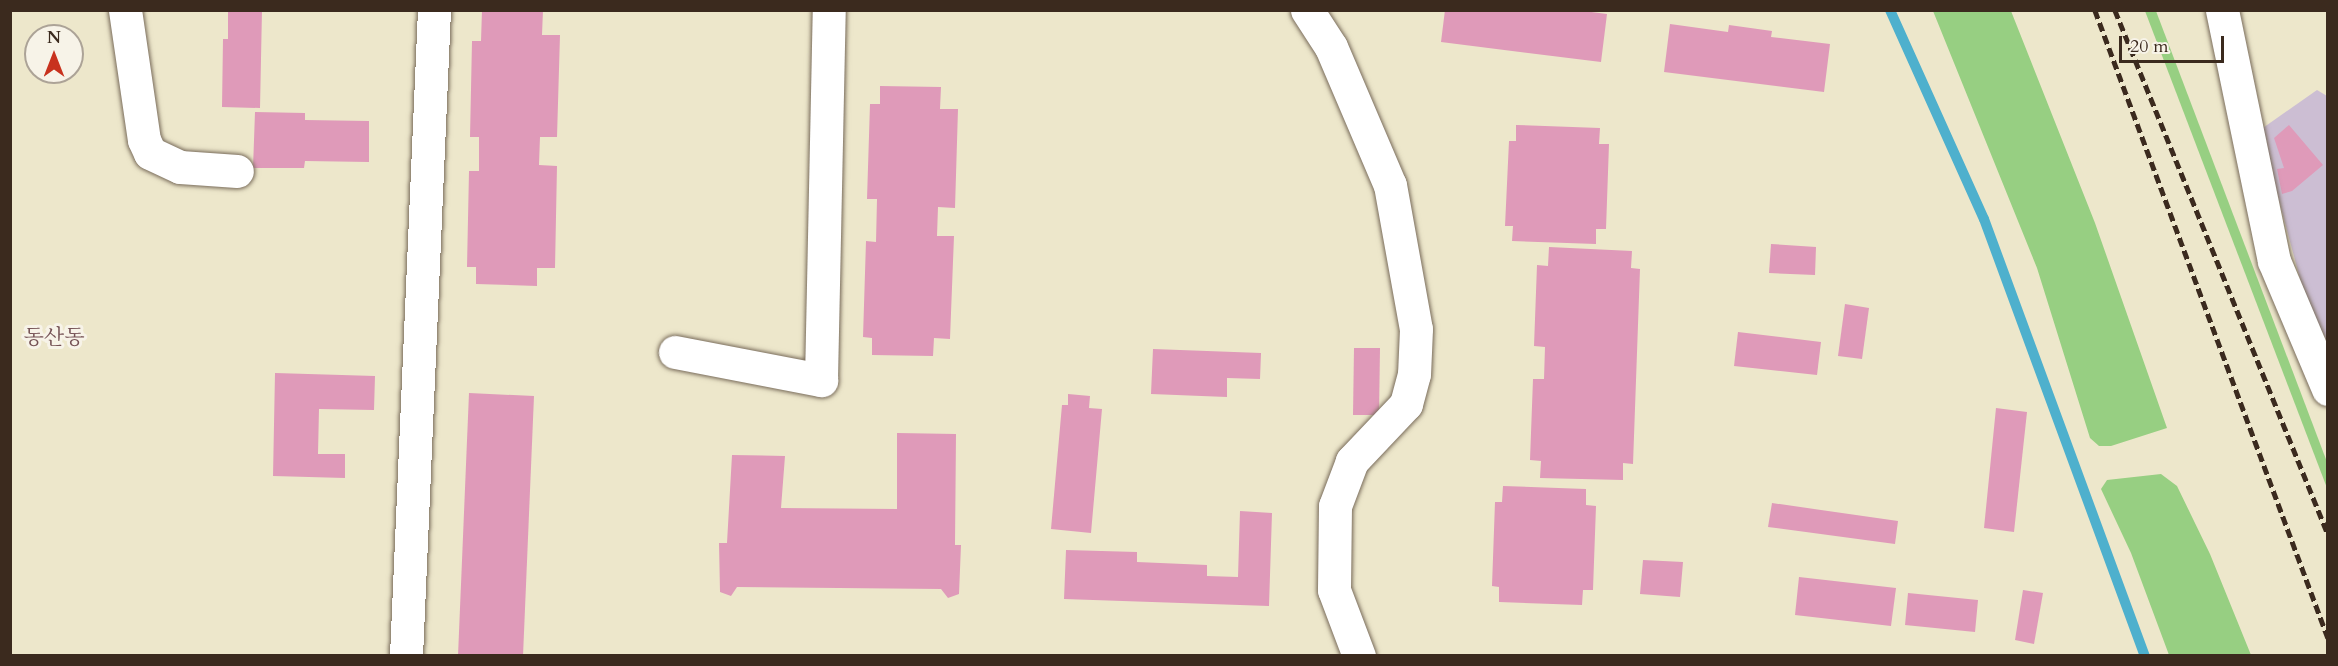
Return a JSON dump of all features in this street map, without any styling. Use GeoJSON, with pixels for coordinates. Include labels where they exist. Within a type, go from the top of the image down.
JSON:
{"type":"FeatureCollection","features":[{"type":"Feature","properties":{"kind":"street"},"geometry":{"type":"LineString","coordinates":[[125,10],[144,140],[150,153],[180,167],[237,171]]}},
{"type":"Feature","properties":{"kind":"street"},"geometry":{"type":"LineString","coordinates":[[406,656],[434,10]]}},
{"type":"Feature","properties":{"kind":"street"},"geometry":{"type":"LineString","coordinates":[[675,352],[821,380],[829,10]]}},
{"type":"Feature","properties":{"kind":"street"},"geometry":{"type":"LineString","coordinates":[[1307,10],[1331,46],[1390,185],[1416,329],[1414,374],[1406,404],[1352,460],[1335,506],[1334,590],[1359,656]]}},
{"type":"Feature","properties":{"kind":"street"},"geometry":{"type":"LineString","coordinates":[[2222,10],[2274,261],[2328,389]]}},
{"type":"Feature","properties":{"kind":"shaded area"},"geometry":{"type":"Polygon","coordinates":[[[2317,90],[2327,96],[2327,341],[2306,301],[2260,130],[2317,90]]]}},
{"type":"Feature","properties":{"kind":"green space"},"geometry":{"type":"Polygon","coordinates":[[[1933,11],[2011,11],[2095,223],[2167,428],[2111,446],[2099,446],[2090,438],[2037,268],[1933,11]]]}},
{"type":"Feature","properties":{"kind":"green space"},"geometry":{"type":"Polygon","coordinates":[[[2145,11],[2156,11],[2327,462],[2327,488],[2145,11]]]}},
{"type":"Feature","properties":{"kind":"green space"},"geometry":{"type":"Polygon","coordinates":[[[2161,474],[2177,486],[2210,554],[2251,655],[2169,655],[2131,553],[2101,489],[2107,480],[2161,474]]]}},
{"type":"Feature","properties":{"kind":"building"},"geometry":{"type":"Polygon","coordinates":[[[228,10],[262,10],[260,108],[222,107],[223,39],[228,39],[228,10]]]}},
{"type":"Feature","properties":{"kind":"building"},"geometry":{"type":"Polygon","coordinates":[[[482,10],[543,10],[542,35],[560,35],[557,137],[540,137],[539,165],[557,166],[555,268],[537,268],[537,286],[476,284],[476,267],[467,267],[469,171],[479,171],[479,137],[470,137],[472,41],[481,41],[482,10]]]}},
{"type":"Feature","properties":{"kind":"building"},"geometry":{"type":"Polygon","coordinates":[[[1445,10],[1576,10],[1607,14],[1601,62],[1441,42],[1445,10]]]}},
{"type":"Feature","properties":{"kind":"building"},"geometry":{"type":"Polygon","coordinates":[[[1670,24],[1728,32],[1729,25],[1772,31],[1771,37],[1830,44],[1824,92],[1664,72],[1670,24]]]}},
{"type":"Feature","properties":{"kind":"building"},"geometry":{"type":"Polygon","coordinates":[[[880,86],[941,87],[940,109],[958,109],[955,208],[938,207],[937,236],[954,236],[950,339],[934,338],[933,356],[872,355],[872,338],[863,337],[866,241],[876,242],[877,199],[867,199],[870,104],[880,104],[880,86]]]}},
{"type":"Feature","properties":{"kind":"building"},"geometry":{"type":"Polygon","coordinates":[[[255,112],[305,113],[305,120],[369,121],[369,162],[305,161],[304,168],[253,168],[255,112]]]}},
{"type":"Feature","properties":{"kind":"building"},"geometry":{"type":"Polygon","coordinates":[[[1516,125],[1600,128],[1599,144],[1609,144],[1606,229],[1596,229],[1596,244],[1512,241],[1513,226],[1505,226],[1509,141],[1516,141],[1516,125]]]}},
{"type":"Feature","properties":{"kind":"building"},"geometry":{"type":"Polygon","coordinates":[[[2289,125],[2323,165],[2292,191],[2282,194],[2277,169],[2284,168],[2274,138],[2289,125]]]}},
{"type":"Feature","properties":{"kind":"building"},"geometry":{"type":"Polygon","coordinates":[[[1771,244],[1816,247],[1815,275],[1769,273],[1771,244]]]}},
{"type":"Feature","properties":{"kind":"building"},"geometry":{"type":"Polygon","coordinates":[[[1549,247],[1632,251],[1631,268],[1640,269],[1633,464],[1623,463],[1623,480],[1540,478],[1541,461],[1530,460],[1533,379],[1544,379],[1545,347],[1534,346],[1537,265],[1548,266],[1549,247]]]}},
{"type":"Feature","properties":{"kind":"building"},"geometry":{"type":"Polygon","coordinates":[[[1845,304],[1869,308],[1862,359],[1838,356],[1845,304]]]}},
{"type":"Feature","properties":{"kind":"building"},"geometry":{"type":"Polygon","coordinates":[[[1738,332],[1821,342],[1817,375],[1734,366],[1738,332]]]}},
{"type":"Feature","properties":{"kind":"building"},"geometry":{"type":"Polygon","coordinates":[[[1354,348],[1380,348],[1379,415],[1353,415],[1354,348]]]}},
{"type":"Feature","properties":{"kind":"building"},"geometry":{"type":"Polygon","coordinates":[[[1153,349],[1261,353],[1260,379],[1227,378],[1227,397],[1151,394],[1153,349]]]}},
{"type":"Feature","properties":{"kind":"building"},"geometry":{"type":"Polygon","coordinates":[[[275,373],[375,376],[374,410],[319,409],[318,454],[345,454],[345,478],[273,476],[275,373]]]}},
{"type":"Feature","properties":{"kind":"building"},"geometry":{"type":"Polygon","coordinates":[[[469,393],[534,396],[523,656],[458,656],[469,393]]]}},
{"type":"Feature","properties":{"kind":"building"},"geometry":{"type":"Polygon","coordinates":[[[1068,394],[1090,396],[1089,408],[1102,409],[1091,533],[1051,529],[1062,405],[1068,405],[1068,394]]]}},
{"type":"Feature","properties":{"kind":"building"},"geometry":{"type":"Polygon","coordinates":[[[1996,408],[2027,412],[2014,532],[1984,528],[1996,408]]]}},
{"type":"Feature","properties":{"kind":"building"},"geometry":{"type":"Polygon","coordinates":[[[897,433],[956,434],[955,545],[961,545],[959,594],[948,598],[941,589],[737,587],[731,596],[720,592],[719,543],[727,543],[732,455],[785,456],[781,508],[897,509],[897,433]]]}},
{"type":"Feature","properties":{"kind":"building"},"geometry":{"type":"Polygon","coordinates":[[[1503,486],[1586,489],[1586,505],[1596,506],[1593,590],[1583,590],[1582,605],[1499,602],[1499,587],[1492,586],[1495,502],[1502,502],[1503,486]]]}},
{"type":"Feature","properties":{"kind":"building"},"geometry":{"type":"Polygon","coordinates":[[[1772,503],[1898,521],[1895,544],[1768,527],[1772,503]]]}},
{"type":"Feature","properties":{"kind":"building"},"geometry":{"type":"Polygon","coordinates":[[[1240,511],[1272,513],[1269,606],[1064,599],[1066,550],[1137,552],[1137,562],[1207,565],[1207,576],[1238,577],[1240,511]]]}},
{"type":"Feature","properties":{"kind":"building"},"geometry":{"type":"Polygon","coordinates":[[[1643,560],[1683,562],[1680,597],[1640,594],[1643,560]]]}},
{"type":"Feature","properties":{"kind":"building"},"geometry":{"type":"Polygon","coordinates":[[[1799,577],[1896,588],[1891,626],[1795,615],[1799,577]]]}},
{"type":"Feature","properties":{"kind":"building"},"geometry":{"type":"Polygon","coordinates":[[[2023,590],[2043,593],[2034,644],[2015,640],[2023,590]]]}},
{"type":"Feature","properties":{"kind":"building"},"geometry":{"type":"Polygon","coordinates":[[[1908,593],[1978,600],[1975,632],[1905,625],[1908,593]]]}},
{"type":"Feature","properties":{"kind":"waterway"},"geometry":{"type":"LineString","coordinates":[[1890,10],[1984,219],[2145,656]]}},
{"type":"Feature","properties":{"kind":"railway"},"geometry":{"type":"LineString","coordinates":[[2095,10],[2328,638]]}},
{"type":"Feature","properties":{"kind":"railway"},"geometry":{"type":"LineString","coordinates":[[2115,10],[2328,534]]}},
{"type":"Feature","properties":{"kind":"district","name":"동산동"},"geometry":{"type":"Point","coordinates":[54,338]}}]}
